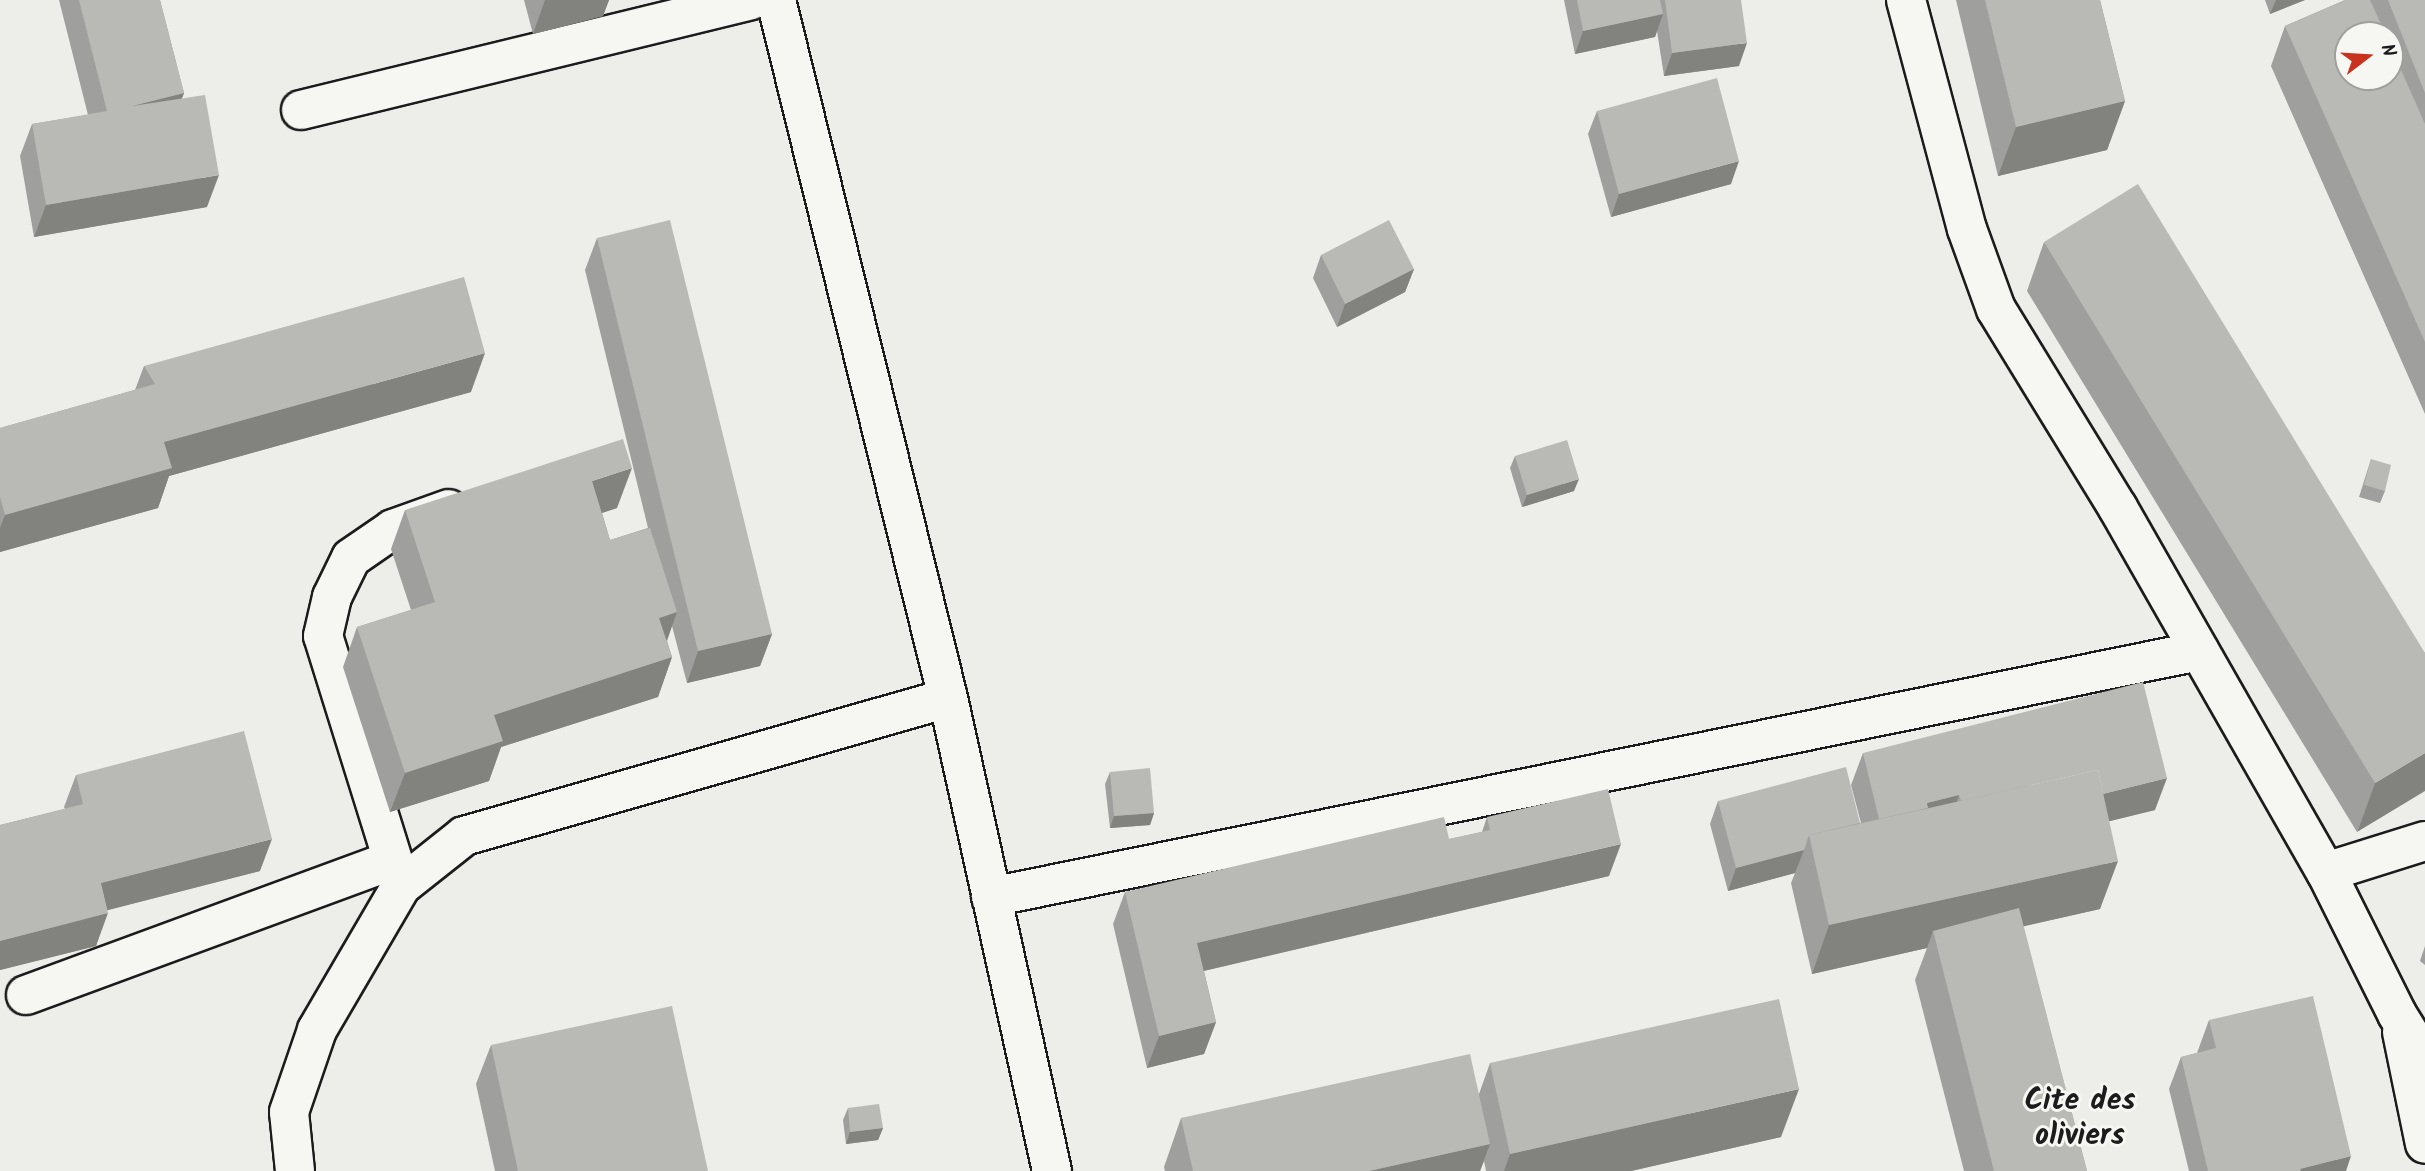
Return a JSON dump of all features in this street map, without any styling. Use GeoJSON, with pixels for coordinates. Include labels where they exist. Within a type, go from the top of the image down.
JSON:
{"type":"FeatureCollection","features":[{"type":"Feature","properties":{"kind":"street"},"geometry":{"type":"LineString","coordinates":[[301,110],[751,0]]}},
{"type":"Feature","properties":{"kind":"street"},"geometry":{"type":"LineString","coordinates":[[776,0],[948,698],[1052,1171]]}},
{"type":"Feature","properties":{"kind":"street"},"geometry":{"type":"LineString","coordinates":[[1906,0],[1963,217],[1996,309],[2118,508],[2326,872],[2397,1013],[2425,1059]]}},
{"type":"Feature","properties":{"kind":"street"},"geometry":{"type":"LineString","coordinates":[[295,1171],[289,1112],[317,1030],[397,873],[323,636],[332,597],[351,558],[393,529],[485,497]]}},
{"type":"Feature","properties":{"kind":"street"},"geometry":{"type":"LineString","coordinates":[[991,897],[2199,651]]}},
{"type":"Feature","properties":{"kind":"street"},"geometry":{"type":"LineString","coordinates":[[26,995],[397,873],[464,836],[948,698]]}},
{"type":"Feature","properties":{"kind":"street"},"geometry":{"type":"LineString","coordinates":[[2326,872],[2425,841]]}},
{"type":"Feature","properties":{"kind":"street"},"geometry":{"type":"LineString","coordinates":[[2397,1013],[2413,1075],[2425,1144]]}},
{"type":"Feature","properties":{"kind":"building"},"geometry":{"type":"Polygon","coordinates":[[[79,0],[160,0],[184,93],[132,106],[205,95],[219,175],[46,205],[32,124],[107,111],[79,0]]]}},
{"type":"Feature","properties":{"kind":"building"},"geometry":{"type":"Polygon","coordinates":[[[1577,0],[1660,0],[1663,14],[1583,31],[1577,0]]]}},
{"type":"Feature","properties":{"kind":"building"},"geometry":{"type":"Polygon","coordinates":[[[1665,0],[1741,0],[1747,43],[1672,53],[1665,0]]]}},
{"type":"Feature","properties":{"kind":"building"},"geometry":{"type":"Polygon","coordinates":[[[1985,0],[2100,0],[2125,101],[2016,127],[1985,0]]]}},
{"type":"Feature","properties":{"kind":"building"},"geometry":{"type":"Polygon","coordinates":[[[2345,0],[2370,0],[2380,21],[2334,21],[2334,91],[2404,91],[2404,77],[2425,124],[2425,342],[2285,26],[2345,0]]]}},
{"type":"Feature","properties":{"kind":"building"},"geometry":{"type":"Polygon","coordinates":[[[2388,0],[2425,0],[2425,93],[2404,40],[2404,21],[2396,21],[2388,0]]]}},
{"type":"Feature","properties":{"kind":"building"},"geometry":{"type":"Polygon","coordinates":[[[1717,78],[1739,161],[1619,194],[1597,111],[1717,78]]]}},
{"type":"Feature","properties":{"kind":"building"},"geometry":{"type":"Polygon","coordinates":[[[2138,184],[2425,653],[2425,753],[2375,783],[2044,242],[2138,184]]]}},
{"type":"Feature","properties":{"kind":"building"},"geometry":{"type":"Polygon","coordinates":[[[670,220],[772,634],[698,651],[597,238],[670,220]]]}},
{"type":"Feature","properties":{"kind":"building"},"geometry":{"type":"Polygon","coordinates":[[[1389,220],[1414,269],[1345,304],[1321,255],[1389,220]]]}},
{"type":"Feature","properties":{"kind":"building"},"geometry":{"type":"Polygon","coordinates":[[[464,277],[485,353],[164,442],[172,468],[5,515],[0,497],[0,428],[155,384],[144,366],[464,277]]]}},
{"type":"Feature","properties":{"kind":"building"},"geometry":{"type":"Polygon","coordinates":[[[623,439],[632,468],[592,481],[610,540],[650,528],[677,612],[659,618],[672,657],[494,715],[503,741],[405,773],[357,627],[435,602],[405,510],[623,439]]]}},
{"type":"Feature","properties":{"kind":"building"},"geometry":{"type":"Polygon","coordinates":[[[1567,440],[1579,479],[1527,495],[1515,456],[1567,440]]]}},
{"type":"Feature","properties":{"kind":"building"},"geometry":{"type":"Polygon","coordinates":[[[2371,459],[2391,465],[2385,491],[2364,485],[2371,459]]]}},
{"type":"Feature","properties":{"kind":"building"},"geometry":{"type":"Polygon","coordinates":[[[2143,682],[2167,778],[2103,794],[2098,770],[1961,801],[1959,795],[1927,803],[1928,808],[1879,819],[1863,753],[2143,682]]]}},
{"type":"Feature","properties":{"kind":"building"},"geometry":{"type":"Polygon","coordinates":[[[244,731],[272,839],[101,883],[108,913],[0,941],[0,825],[83,804],[76,775],[244,731]]]}},
{"type":"Feature","properties":{"kind":"building"},"geometry":{"type":"Polygon","coordinates":[[[1846,767],[1860,823],[1809,835],[1804,850],[1736,868],[1718,801],[1846,767]]]}},
{"type":"Feature","properties":{"kind":"building"},"geometry":{"type":"Polygon","coordinates":[[[1150,768],[1154,813],[1114,816],[1110,772],[1150,768]]]}},
{"type":"Feature","properties":{"kind":"building"},"geometry":{"type":"Polygon","coordinates":[[[2098,770],[2118,861],[1829,925],[1809,835],[2098,770]]]}},
{"type":"Feature","properties":{"kind":"building"},"geometry":{"type":"Polygon","coordinates":[[[1608,789],[1621,844],[1197,943],[1216,1022],[1159,1036],[1125,892],[1444,817],[1449,839],[1490,830],[1487,817],[1608,789]]]}},
{"type":"Feature","properties":{"kind":"building"},"geometry":{"type":"Polygon","coordinates":[[[2019,908],[2087,1171],[1994,1171],[1933,931],[2019,908]]]}},
{"type":"Feature","properties":{"kind":"building"},"geometry":{"type":"Polygon","coordinates":[[[2313,996],[2351,1156],[2300,1169],[2301,1171],[2208,1171],[2181,1057],[2216,1048],[2209,1020],[2313,996]]]}},
{"type":"Feature","properties":{"kind":"building"},"geometry":{"type":"Polygon","coordinates":[[[1779,999],[1799,1089],[1510,1154],[1490,1063],[1779,999]]]}},
{"type":"Feature","properties":{"kind":"building"},"geometry":{"type":"Polygon","coordinates":[[[672,1006],[708,1171],[518,1171],[491,1045],[672,1006]]]}},
{"type":"Feature","properties":{"kind":"building"},"geometry":{"type":"Polygon","coordinates":[[[1470,1054],[1490,1144],[1369,1171],[1193,1171],[1181,1118],[1470,1054]]]}},
{"type":"Feature","properties":{"kind":"building"},"geometry":{"type":"Polygon","coordinates":[[[879,1104],[883,1128],[850,1132],[848,1108],[879,1104]]]}},
{"type":"Feature","properties":{"kind":"district","name":"Cite des oliviers"},"geometry":{"type":"Point","coordinates":[2080,1118]}}]}
